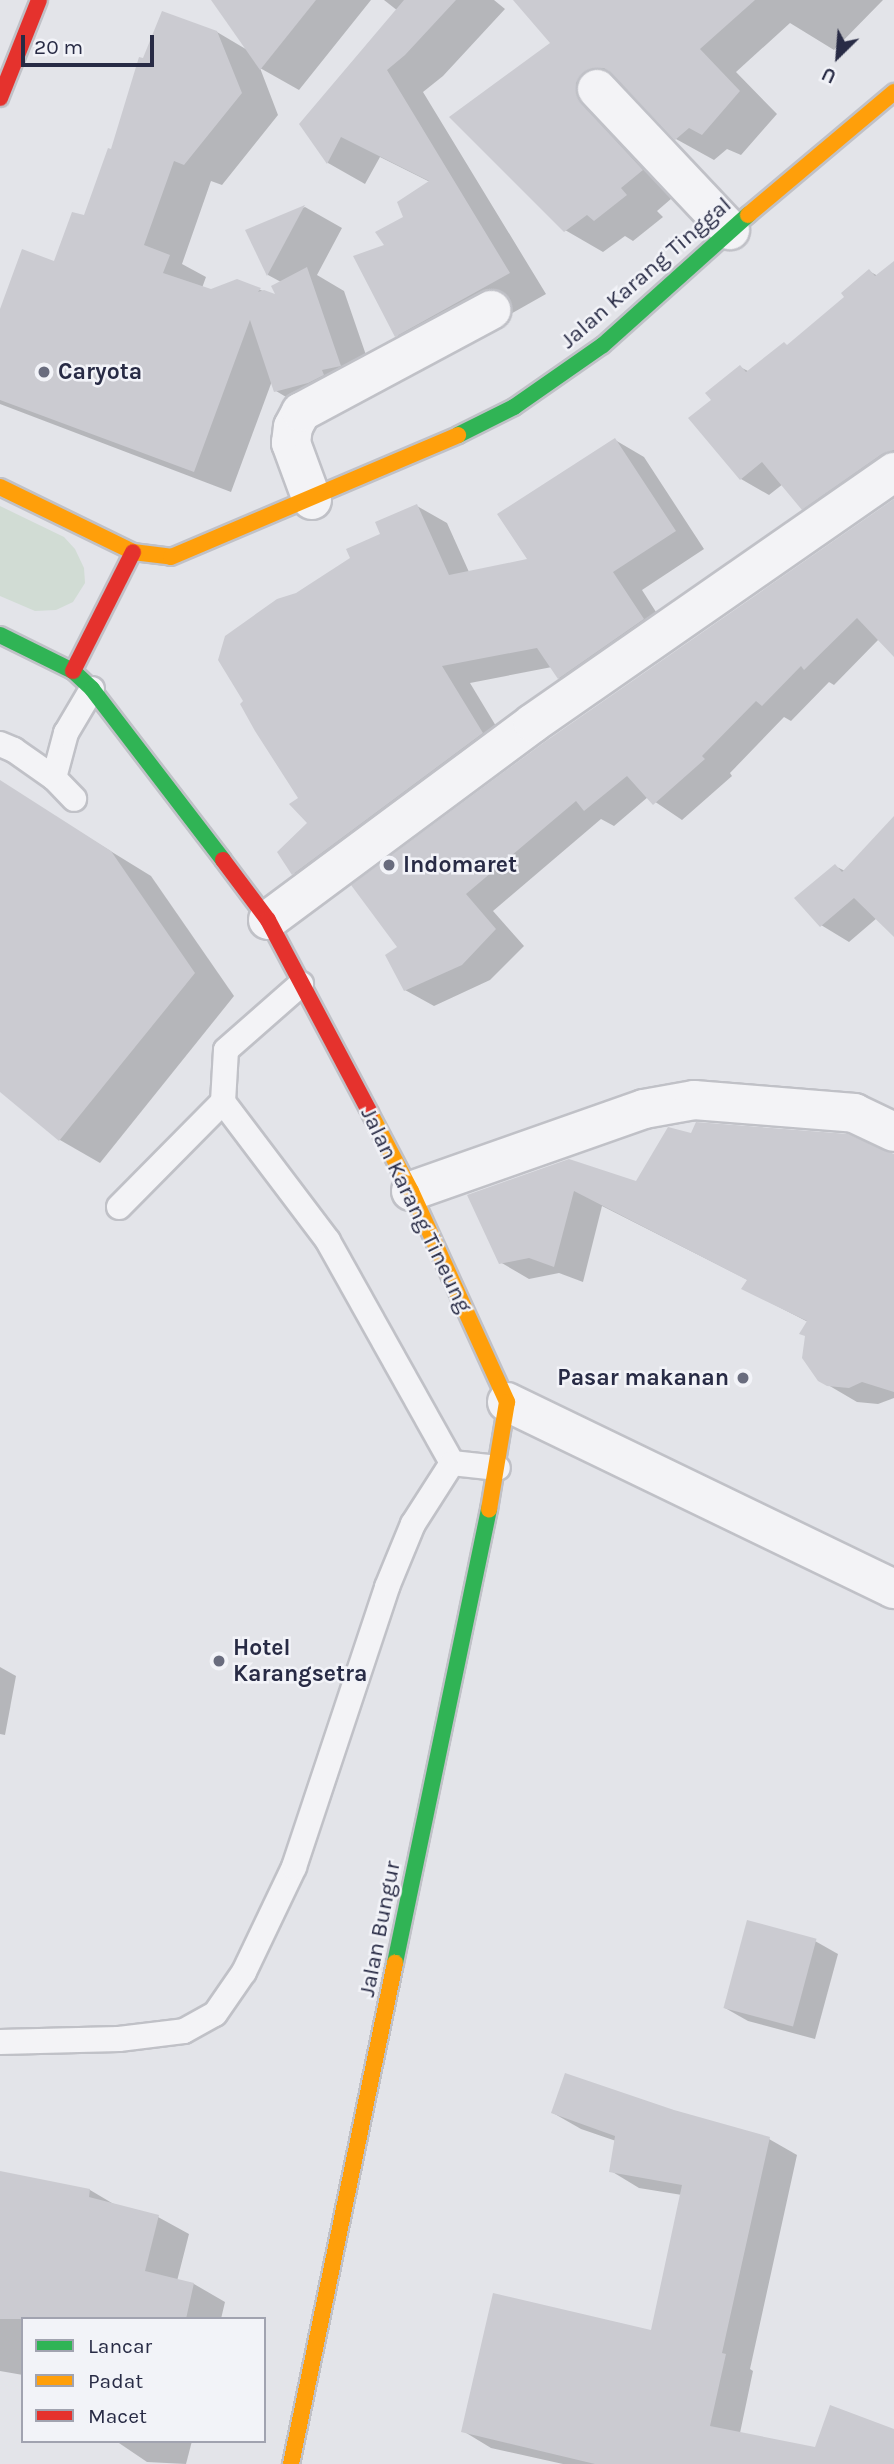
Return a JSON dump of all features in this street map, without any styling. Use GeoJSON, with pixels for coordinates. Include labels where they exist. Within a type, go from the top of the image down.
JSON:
{"type":"FeatureCollection","features":[{"type":"Feature","properties":{"kind":"street"},"geometry":{"type":"LineString","coordinates":[[0,98],[39,0]]}},
{"type":"Feature","properties":{"kind":"street"},"geometry":{"type":"LineString","coordinates":[[597,89],[730,230]]}},
{"type":"Feature","properties":{"kind":"street","name":"Jalan Karang Tinggal"},"geometry":{"type":"LineString","coordinates":[[133,552],[171,557],[441,444],[514,407],[603,345],[730,230],[894,92]]}},
{"type":"Feature","properties":{"kind":"street"},"geometry":{"type":"LineString","coordinates":[[312,500],[291,443],[293,427],[301,412],[491,310]]}},
{"type":"Feature","properties":{"kind":"street"},"geometry":{"type":"LineString","coordinates":[[268,920],[533,723],[894,472]]}},
{"type":"Feature","properties":{"kind":"street"},"geometry":{"type":"LineString","coordinates":[[0,487],[133,552],[74,671]]}},
{"type":"Feature","properties":{"kind":"street","name":"Jalan Karang Tineung"},"geometry":{"type":"LineString","coordinates":[[0,635],[74,671],[92,689],[268,920],[411,1191],[507,1402]]}},
{"type":"Feature","properties":{"kind":"street"},"geometry":{"type":"LineString","coordinates":[[411,1191],[644,1110],[694,1100],[854,1113],[894,1132]]}},
{"type":"Feature","properties":{"kind":"street"},"geometry":{"type":"LineString","coordinates":[[507,1402],[894,1588]]}},
{"type":"Feature","properties":{"kind":"street","name":"Jalan Bungur"},"geometry":{"type":"LineString","coordinates":[[292,2464],[498,1468],[507,1402]]}},
{"type":"Feature","properties":{"kind":"lane"},"geometry":{"type":"LineString","coordinates":[[54,778],[66,733],[92,689]]}},
{"type":"Feature","properties":{"kind":"lane"},"geometry":{"type":"LineString","coordinates":[[0,744],[14,750],[54,778],[74,799]]}},
{"type":"Feature","properties":{"kind":"lane"},"geometry":{"type":"LineString","coordinates":[[301,984],[226,1050],[223,1102],[327,1241],[452,1463]]}},
{"type":"Feature","properties":{"kind":"lane"},"geometry":{"type":"LineString","coordinates":[[119,1207],[223,1102]]}},
{"type":"Feature","properties":{"kind":"lane"},"geometry":{"type":"LineString","coordinates":[[452,1463],[498,1468]]}},
{"type":"Feature","properties":{"kind":"lane"},"geometry":{"type":"LineString","coordinates":[[0,2042],[119,2039],[184,2031],[215,2014],[244,1972],[294,1867],[387,1587],[413,1524],[452,1463]]}},
{"type":"Feature","properties":{"kind":"shaded area"},"geometry":{"type":"Polygon","coordinates":[[[0,506],[64,537],[75,549],[84,568],[85,583],[73,602],[56,610],[35,611],[0,596],[0,506]]]}},
{"type":"Feature","properties":{"kind":"building"},"geometry":{"type":"Polygon","coordinates":[[[211,0],[316,0],[260,70],[211,0]]]}},
{"type":"Feature","properties":{"kind":"building"},"geometry":{"type":"Polygon","coordinates":[[[404,0],[456,0],[405,55],[387,70],[510,273],[395,337],[353,256],[384,245],[375,232],[403,217],[397,202],[429,181],[341,137],[327,164],[299,124],[404,0]]]}},
{"type":"Feature","properties":{"kind":"building"},"geometry":{"type":"Polygon","coordinates":[[[513,0],[755,0],[700,49],[740,91],[702,135],[689,128],[675,140],[604,68],[593,68],[583,73],[576,83],[576,93],[581,103],[643,170],[621,188],[627,195],[594,221],[587,215],[564,232],[449,117],[550,43],[513,0]]]}},
{"type":"Feature","properties":{"kind":"building"},"geometry":{"type":"Polygon","coordinates":[[[162,11],[217,31],[242,93],[184,165],[174,161],[144,245],[170,255],[163,273],[211,289],[237,279],[261,288],[258,292],[264,290],[275,294],[271,286],[307,267],[341,366],[322,370],[324,375],[308,383],[274,392],[250,320],[194,472],[0,400],[0,309],[22,249],[54,261],[72,212],[84,215],[108,148],[111,149],[139,57],[143,58],[162,11]]]}},
{"type":"Feature","properties":{"kind":"building"},"geometry":{"type":"Polygon","coordinates":[[[305,205],[267,276],[245,230],[305,205]]]}},
{"type":"Feature","properties":{"kind":"building"},"geometry":{"type":"Polygon","coordinates":[[[894,261],[894,450],[882,454],[802,510],[762,462],[740,480],[688,418],[711,400],[705,393],[740,365],[746,372],[784,342],[787,345],[844,297],[841,293],[869,269],[875,276],[894,261]]]}},
{"type":"Feature","properties":{"kind":"building"},"geometry":{"type":"Polygon","coordinates":[[[615,438],[676,531],[613,572],[644,619],[558,679],[537,648],[442,666],[483,733],[292,875],[277,852],[307,823],[289,804],[298,798],[255,731],[240,704],[243,701],[218,660],[225,636],[277,599],[296,593],[350,558],[346,549],[380,534],[375,522],[417,504],[449,575],[527,559],[497,514],[615,438]]]}},
{"type":"Feature","properties":{"kind":"building"},"geometry":{"type":"Polygon","coordinates":[[[894,499],[894,657],[857,618],[804,670],[801,666],[762,706],[756,701],[702,756],[705,759],[653,805],[627,776],[584,811],[576,801],[466,894],[496,929],[462,965],[404,991],[385,955],[397,947],[351,885],[546,741],[894,499]]]}},
{"type":"Feature","properties":{"kind":"building"},"geometry":{"type":"Polygon","coordinates":[[[0,780],[111,851],[195,973],[59,1141],[0,1092],[0,780]]]}},
{"type":"Feature","properties":{"kind":"building"},"geometry":{"type":"Polygon","coordinates":[[[894,816],[894,937],[854,898],[820,927],[794,898],[835,864],[842,872],[894,816]]]}},
{"type":"Feature","properties":{"kind":"building"},"geometry":{"type":"Polygon","coordinates":[[[696,1122],[848,1134],[894,1154],[894,1392],[862,1382],[849,1388],[827,1386],[818,1381],[802,1358],[805,1336],[799,1334],[807,1321],[741,1289],[747,1280],[574,1191],[554,1267],[529,1258],[499,1264],[467,1195],[569,1159],[636,1181],[668,1127],[691,1133],[696,1122]]]}},
{"type":"Feature","properties":{"kind":"building"},"geometry":{"type":"Polygon","coordinates":[[[747,1920],[817,1939],[793,2027],[723,2008],[747,1920]]]}},
{"type":"Feature","properties":{"kind":"building"},"geometry":{"type":"Polygon","coordinates":[[[565,2073],[674,2110],[770,2137],[722,2353],[726,2354],[710,2426],[815,2447],[830,2405],[894,2429],[894,2464],[595,2464],[461,2432],[493,2293],[651,2330],[682,2185],[609,2172],[615,2136],[551,2113],[565,2073]]]}},
{"type":"Feature","properties":{"kind":"building"},"geometry":{"type":"Polygon","coordinates":[[[0,2171],[90,2189],[89,2197],[159,2215],[145,2271],[194,2283],[186,2317],[0,2319],[0,2171]]]}},
{"type":"Feature","properties":{"kind":"traffic: fast"},"geometry":{"type":"LineString","coordinates":[[458,435],[514,407],[603,345],[748,215]]}},
{"type":"Feature","properties":{"kind":"traffic: fast"},"geometry":{"type":"LineString","coordinates":[[0,635],[73,671],[92,689],[223,860]]}},
{"type":"Feature","properties":{"kind":"traffic: fast"},"geometry":{"type":"LineString","coordinates":[[395,1963],[489,1510]]}},
{"type":"Feature","properties":{"kind":"traffic: slow"},"geometry":{"type":"LineString","coordinates":[[748,215],[894,92]]}},
{"type":"Feature","properties":{"kind":"traffic: slow"},"geometry":{"type":"LineString","coordinates":[[0,487],[133,552],[171,557],[458,435]]}},
{"type":"Feature","properties":{"kind":"traffic: slow"},"geometry":{"type":"LineString","coordinates":[[370,1113],[411,1191],[507,1402],[489,1510]]}},
{"type":"Feature","properties":{"kind":"traffic: slow"},"geometry":{"type":"LineString","coordinates":[[291,2464],[395,1963]]}},
{"type":"Feature","properties":{"kind":"traffic: jam"},"geometry":{"type":"LineString","coordinates":[[0,98],[39,0]]}},
{"type":"Feature","properties":{"kind":"traffic: jam"},"geometry":{"type":"LineString","coordinates":[[73,671],[133,552]]}},
{"type":"Feature","properties":{"kind":"traffic: jam"},"geometry":{"type":"LineString","coordinates":[[223,860],[268,920],[370,1113]]}},
{"type":"Feature","properties":{"kind":"place","name":"Caryota"},"geometry":{"type":"Point","coordinates":[44,372]}},
{"type":"Feature","properties":{"kind":"place","name":"Indomaret"},"geometry":{"type":"Point","coordinates":[389,865]}},
{"type":"Feature","properties":{"kind":"place","name":"Pasar makanan"},"geometry":{"type":"Point","coordinates":[743,1378]}},
{"type":"Feature","properties":{"kind":"place","name":"Hotel Karangsetra"},"geometry":{"type":"Point","coordinates":[219,1661]}}]}
